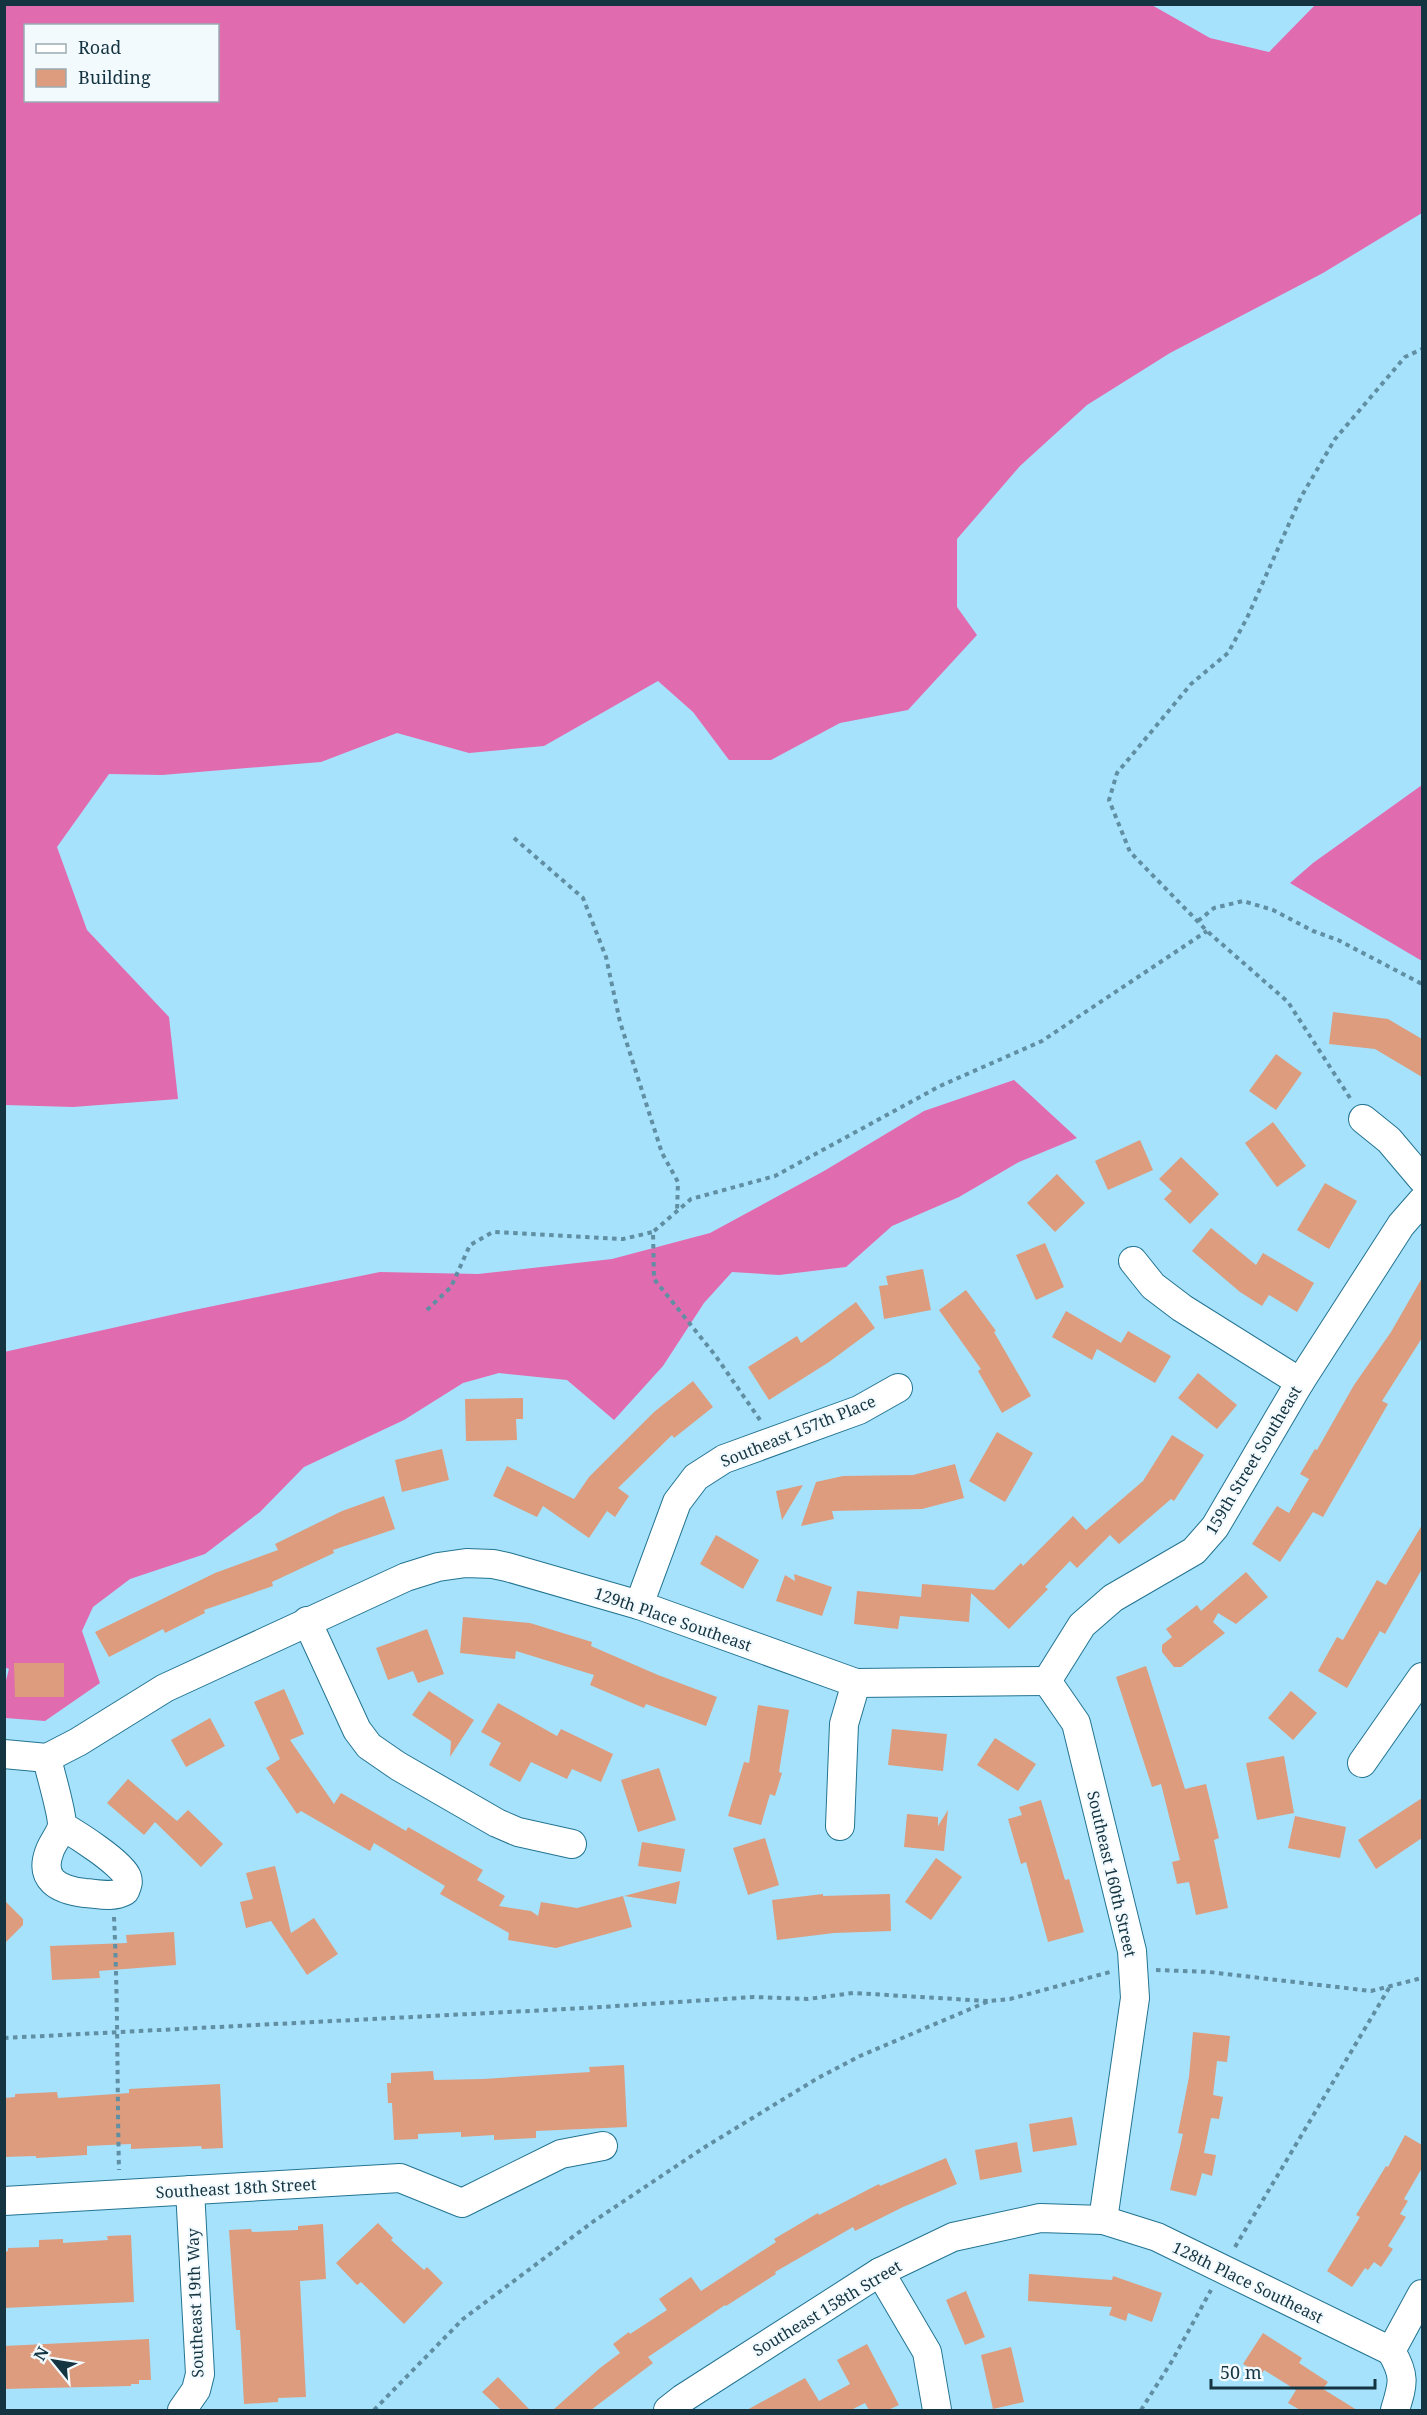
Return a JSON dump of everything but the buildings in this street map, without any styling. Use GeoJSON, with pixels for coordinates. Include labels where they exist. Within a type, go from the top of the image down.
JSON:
{"type":"FeatureCollection","features":[{"type":"Feature","properties":{"kind":"street"},"geometry":{"type":"LineString","coordinates":[[1363,1119],[1389,1140],[1422,1179]]}},
{"type":"Feature","properties":{"kind":"street","name":"159th Street Southeast"},"geometry":{"type":"LineString","coordinates":[[1047,1681],[1082,1625],[1113,1598],[1194,1551],[1215,1527],[1300,1382],[1401,1225],[1422,1201]]}},
{"type":"Feature","properties":{"kind":"street"},"geometry":{"type":"LineString","coordinates":[[1133,1261],[1154,1286],[1182,1308],[1300,1382]]}},
{"type":"Feature","properties":{"kind":"street","name":"Southeast 157th Place"},"geometry":{"type":"LineString","coordinates":[[639,1605],[676,1502],[696,1477],[724,1459],[859,1410],[898,1388]]}},
{"type":"Feature","properties":{"kind":"street","name":"129th Place Southeast"},"geometry":{"type":"LineString","coordinates":[[47,1758],[78,1742],[165,1688],[308,1621],[406,1576],[438,1567],[466,1563],[507,1567],[639,1605],[856,1683],[1047,1681]]}},
{"type":"Feature","properties":{"kind":"street"},"geometry":{"type":"LineString","coordinates":[[308,1621],[357,1730],[369,1746],[398,1766],[497,1823],[518,1832],[572,1844]]}},
{"type":"Feature","properties":{"kind":"street"},"geometry":{"type":"LineString","coordinates":[[1362,1763],[1422,1677]]}},
{"type":"Feature","properties":{"kind":"street","name":"Southeast 160th Street"},"geometry":{"type":"LineString","coordinates":[[1047,1681],[1076,1722],[1132,1950],[1135,1998],[1103,2220]]}},
{"type":"Feature","properties":{"kind":"street"},"geometry":{"type":"LineString","coordinates":[[840,1826],[844,1724],[856,1683]]}},
{"type":"Feature","properties":{"kind":"street"},"geometry":{"type":"LineString","coordinates":[[4,1754],[47,1758],[62,1826],[49,1851],[47,1867],[49,1877],[64,1890],[113,1895],[125,1891],[128,1884],[127,1875],[87,1841],[62,1826]]}},
{"type":"Feature","properties":{"kind":"street","name":"Southeast 18th Street"},"geometry":{"type":"LineString","coordinates":[[4,2201],[400,2178],[462,2203],[561,2154],[603,2146]]}},
{"type":"Feature","properties":{"kind":"street","name":"Southeast 19th Way"},"geometry":{"type":"LineString","coordinates":[[182,2410],[196,2390],[200,2374],[190,2190]]}},
{"type":"Feature","properties":{"kind":"street","name":"Southeast 158th Street"},"geometry":{"type":"LineString","coordinates":[[668,2410],[880,2272],[953,2237],[1040,2218],[1103,2220]]}},
{"type":"Feature","properties":{"kind":"street","name":"128th Place Southeast"},"geometry":{"type":"LineString","coordinates":[[1103,2220],[1157,2237],[1391,2351]]}},
{"type":"Feature","properties":{"kind":"street"},"geometry":{"type":"LineString","coordinates":[[880,2272],[927,2352],[937,2410]]}},
{"type":"Feature","properties":{"kind":"street"},"geometry":{"type":"LineString","coordinates":[[1395,2410],[1403,2382],[1401,2367],[1391,2351],[1422,2294]]}},
{"type":"Feature","properties":{"kind":"path"},"geometry":{"type":"LineString","coordinates":[[1363,1119],[1288,1002],[1207,931],[1130,852],[1109,800],[1117,773],[1191,684],[1228,653],[1247,618],[1301,497],[1335,439],[1406,357],[1422,349]]}},
{"type":"Feature","properties":{"kind":"path"},"geometry":{"type":"LineString","coordinates":[[514,838],[583,898],[606,957],[620,1022],[662,1154],[678,1182],[677,1211]]}},
{"type":"Feature","properties":{"kind":"path"},"geometry":{"type":"LineString","coordinates":[[1198,921],[1214,909],[1243,901],[1273,910],[1313,931],[1338,940],[1422,984]]}},
{"type":"Feature","properties":{"kind":"path"},"geometry":{"type":"LineString","coordinates":[[426,1310],[451,1287],[470,1245],[493,1232],[623,1239],[653,1232],[691,1199],[775,1176],[940,1086],[1042,1041],[1207,931]]}},
{"type":"Feature","properties":{"kind":"path"},"geometry":{"type":"LineString","coordinates":[[653,1232],[654,1279],[714,1355],[775,1441]]}},
{"type":"Feature","properties":{"kind":"path"},"geometry":{"type":"LineString","coordinates":[[113,1895],[118,1995],[116,2033],[120,2194]]}},
{"type":"Feature","properties":{"kind":"path"},"geometry":{"type":"LineString","coordinates":[[4,2038],[586,2008],[754,1997],[808,1999],[853,1993],[989,2001],[1010,1998],[1118,1970],[1133,1969],[1209,1972],[1371,1991],[1422,1978]]}},
{"type":"Feature","properties":{"kind":"path"},"geometry":{"type":"LineString","coordinates":[[1141,2410],[1172,2361],[1222,2269],[1390,1988]]}},
{"type":"Feature","properties":{"kind":"path"},"geometry":{"type":"LineString","coordinates":[[374,2410],[463,2319],[621,2202],[705,2147],[818,2078],[860,2056],[989,2001]]}},
{"type":"Feature","properties":{"kind":"shaded area"},"geometry":{"type":"Polygon","coordinates":[[[1150,4],[1210,38],[1269,52],[1315,5],[1422,5],[1422,213],[1323,273],[1170,353],[1087,405],[1020,466],[957,539],[957,607],[977,635],[908,710],[840,723],[771,760],[729,760],[693,712],[658,681],[544,746],[469,753],[397,733],[321,762],[162,775],[109,774],[57,847],[87,930],[169,1017],[178,1099],[73,1107],[5,1105],[5,5],[1150,4]]]}},
{"type":"Feature","properties":{"kind":"shaded area"},"geometry":{"type":"Polygon","coordinates":[[[1422,785],[1422,961],[1290,883],[1313,863],[1422,785]]]}},
{"type":"Feature","properties":{"kind":"shaded area"},"geometry":{"type":"Polygon","coordinates":[[[1014,1080],[1077,1138],[1019,1162],[959,1197],[892,1226],[846,1267],[779,1275],[732,1272],[704,1303],[663,1366],[614,1420],[567,1380],[499,1373],[463,1383],[404,1420],[304,1467],[260,1512],[205,1554],[130,1579],[93,1607],[82,1631],[100,1683],[45,1721],[5,1718],[5,1684],[9,1669],[4,1667],[4,1352],[380,1272],[478,1274],[612,1259],[710,1233],[824,1171],[924,1111],[1014,1080]]]}}]}
